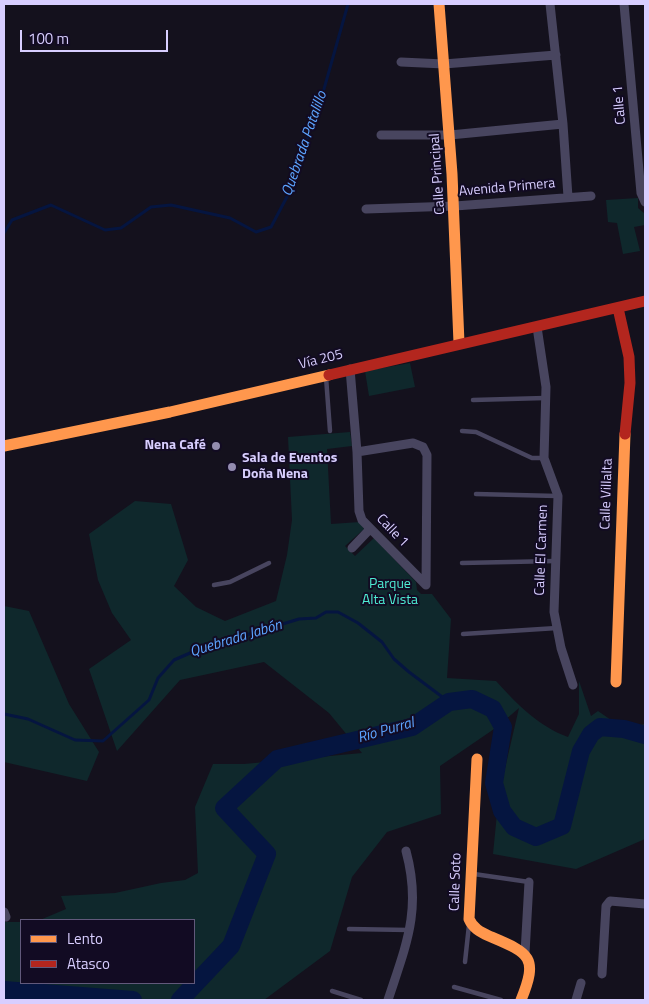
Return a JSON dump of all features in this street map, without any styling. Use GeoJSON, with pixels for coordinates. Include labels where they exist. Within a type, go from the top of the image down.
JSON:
{"type":"FeatureCollection","features":[{"type":"Feature","properties":{"kind":"street","name":"Calle Principal"},"geometry":{"type":"LineString","coordinates":[[439,4],[455,206],[460,344]]}},
{"type":"Feature","properties":{"kind":"street"},"geometry":{"type":"LineString","coordinates":[[550,4],[563,124],[568,196]]}},
{"type":"Feature","properties":{"kind":"street","name":"Calle 1"},"geometry":{"type":"LineString","coordinates":[[624,4],[641,193],[645,202]]}},
{"type":"Feature","properties":{"kind":"street"},"geometry":{"type":"LineString","coordinates":[[401,62],[444,64],[556,55]]}},
{"type":"Feature","properties":{"kind":"street"},"geometry":{"type":"LineString","coordinates":[[381,135],[450,135],[563,124]]}},
{"type":"Feature","properties":{"kind":"street","name":"Avenida Primera"},"geometry":{"type":"LineString","coordinates":[[366,210],[455,206],[568,196],[591,196]]}},
{"type":"Feature","properties":{"kind":"street","name":"Vía 205"},"geometry":{"type":"LineString","coordinates":[[4,446],[170,412],[326,374],[645,301]]}},
{"type":"Feature","properties":{"kind":"street","name":"Calle Villalta"},"geometry":{"type":"LineString","coordinates":[[616,682],[623,448],[630,383],[629,357],[618,308]]}},
{"type":"Feature","properties":{"kind":"street","name":"Calle El Carmen"},"geometry":{"type":"LineString","coordinates":[[537,327],[547,398],[544,458],[558,496],[553,598],[557,628],[573,685]]}},
{"type":"Feature","properties":{"kind":"street","name":"Calle 1"},"geometry":{"type":"LineString","coordinates":[[350,369],[357,452],[359,511],[362,520],[426,584],[427,455],[423,447],[413,443],[357,452]]}},
{"type":"Feature","properties":{"kind":"street"},"geometry":{"type":"LineString","coordinates":[[352,548],[370,529]]}},
{"type":"Feature","properties":{"kind":"street","name":"Calle Soto"},"geometry":{"type":"LineString","coordinates":[[478,759],[469,918],[475,929],[525,953]]}},
{"type":"Feature","properties":{"kind":"street"},"geometry":{"type":"LineString","coordinates":[[388,1000],[411,930],[413,908],[411,871],[406,851]]}},
{"type":"Feature","properties":{"kind":"street"},"geometry":{"type":"LineString","coordinates":[[521,1000],[529,981],[531,965],[525,953],[529,882]]}},
{"type":"Feature","properties":{"kind":"street"},"geometry":{"type":"LineString","coordinates":[[602,974],[606,906],[610,900],[645,904]]}},
{"type":"Feature","properties":{"kind":"street"},"geometry":{"type":"LineString","coordinates":[[576,1000],[581,983]]}},
{"type":"Feature","properties":{"kind":"lane"},"geometry":{"type":"LineString","coordinates":[[326,374],[330,431]]}},
{"type":"Feature","properties":{"kind":"lane"},"geometry":{"type":"LineString","coordinates":[[472,400],[547,398]]}},
{"type":"Feature","properties":{"kind":"lane"},"geometry":{"type":"LineString","coordinates":[[462,431],[476,432],[532,458],[544,458]]}},
{"type":"Feature","properties":{"kind":"lane"},"geometry":{"type":"LineString","coordinates":[[476,494],[558,496]]}},
{"type":"Feature","properties":{"kind":"lane"},"geometry":{"type":"LineString","coordinates":[[462,563],[554,561]]}},
{"type":"Feature","properties":{"kind":"lane"},"geometry":{"type":"LineString","coordinates":[[214,585],[230,582],[270,563]]}},
{"type":"Feature","properties":{"kind":"lane"},"geometry":{"type":"LineString","coordinates":[[463,634],[557,628]]}},
{"type":"Feature","properties":{"kind":"lane"},"geometry":{"type":"LineString","coordinates":[[471,874],[529,882]]}},
{"type":"Feature","properties":{"kind":"lane"},"geometry":{"type":"LineString","coordinates":[[465,962],[469,918]]}},
{"type":"Feature","properties":{"kind":"lane"},"geometry":{"type":"LineString","coordinates":[[349,929],[411,930]]}},
{"type":"Feature","properties":{"kind":"lane"},"geometry":{"type":"LineString","coordinates":[[454,987],[501,1000]]}},
{"type":"Feature","properties":{"kind":"lane"},"geometry":{"type":"LineString","coordinates":[[332,991],[361,1000]]}},
{"type":"Feature","properties":{"kind":"green space"},"geometry":{"type":"Polygon","coordinates":[[[638,198],[638,208],[645,214],[645,225],[634,227],[640,251],[623,254],[617,223],[608,222],[606,200],[638,198]]]}},
{"type":"Feature","properties":{"kind":"green space"},"geometry":{"type":"Polygon","coordinates":[[[410,363],[415,387],[369,396],[365,371],[410,363]]]}},
{"type":"Feature","properties":{"kind":"green space","name":"Parque Alta Vista"},"geometry":{"type":"Polygon","coordinates":[[[350,432],[352,446],[327,449],[331,524],[360,522],[364,529],[345,546],[355,556],[374,538],[416,582],[417,590],[421,594],[432,594],[451,619],[447,678],[496,681],[520,706],[538,721],[568,737],[579,714],[579,681],[591,716],[598,711],[624,729],[645,724],[645,839],[576,869],[493,854],[499,794],[519,708],[497,727],[440,766],[441,814],[387,832],[352,877],[330,951],[264,1000],[4,1000],[4,922],[20,922],[20,984],[195,984],[195,919],[42,919],[66,909],[61,896],[115,893],[185,880],[198,873],[195,807],[213,764],[244,764],[362,753],[329,713],[264,662],[180,680],[117,751],[89,669],[131,640],[112,613],[98,580],[89,534],[135,501],[171,504],[188,560],[174,586],[196,607],[225,621],[276,601],[287,555],[292,520],[288,437],[350,432]]]}},
{"type":"Feature","properties":{"kind":"green space"},"geometry":{"type":"Polygon","coordinates":[[[4,606],[29,611],[69,704],[99,752],[87,781],[4,762],[4,606]]]}},
{"type":"Feature","properties":{"kind":"waterway","name":"Quebrada Patalillo"},"geometry":{"type":"LineString","coordinates":[[4,233],[12,220],[51,205],[105,230],[121,228],[151,207],[171,205],[230,218],[256,232],[271,227],[289,193],[324,89],[348,4]]}},
{"type":"Feature","properties":{"kind":"waterway","name":"Quebrada Jabón"},"geometry":{"type":"LineString","coordinates":[[4,714],[28,719],[75,740],[103,741],[149,700],[158,678],[174,660],[197,650],[299,619],[316,618],[326,612],[338,612],[358,623],[382,642],[394,659],[449,702]]}},
{"type":"Feature","properties":{"kind":"waterway","name":"Río Purral"},"geometry":{"type":"LineString","coordinates":[[180,1000],[231,946],[267,854],[224,808],[277,759],[412,727],[449,702],[472,699],[493,709],[503,727],[494,783],[502,811],[514,827],[536,837],[562,826],[581,751],[591,734],[600,727],[624,729],[645,735]]}},
{"type":"Feature","properties":{"kind":"waterway","name":"Río Purral"},"geometry":{"type":"LineString","coordinates":[[4,990],[133,1000]]}},
{"type":"Feature","properties":{"kind":"traffic: slow"},"geometry":{"type":"LineString","coordinates":[[439,4],[452,174],[459,343]]}},
{"type":"Feature","properties":{"kind":"traffic: slow"},"geometry":{"type":"LineString","coordinates":[[4,446],[170,412],[329,375]]}},
{"type":"Feature","properties":{"kind":"traffic: slow"},"geometry":{"type":"LineString","coordinates":[[616,682],[625,434]]}},
{"type":"Feature","properties":{"kind":"traffic: slow"},"geometry":{"type":"LineString","coordinates":[[477,759],[469,919],[480,931],[513,947],[527,958],[529,974],[521,1000]]}},
{"type":"Feature","properties":{"kind":"traffic: jam"},"geometry":{"type":"LineString","coordinates":[[329,375],[645,301]]}},
{"type":"Feature","properties":{"kind":"traffic: jam"},"geometry":{"type":"LineString","coordinates":[[618,308],[629,357],[630,383],[625,434]]}},
{"type":"Feature","properties":{"kind":"place","name":"Nena Café"},"geometry":{"type":"Point","coordinates":[216,446]}},
{"type":"Feature","properties":{"kind":"place","name":"Sala de Eventos Doña Nena"},"geometry":{"type":"Point","coordinates":[232,467]}}]}
